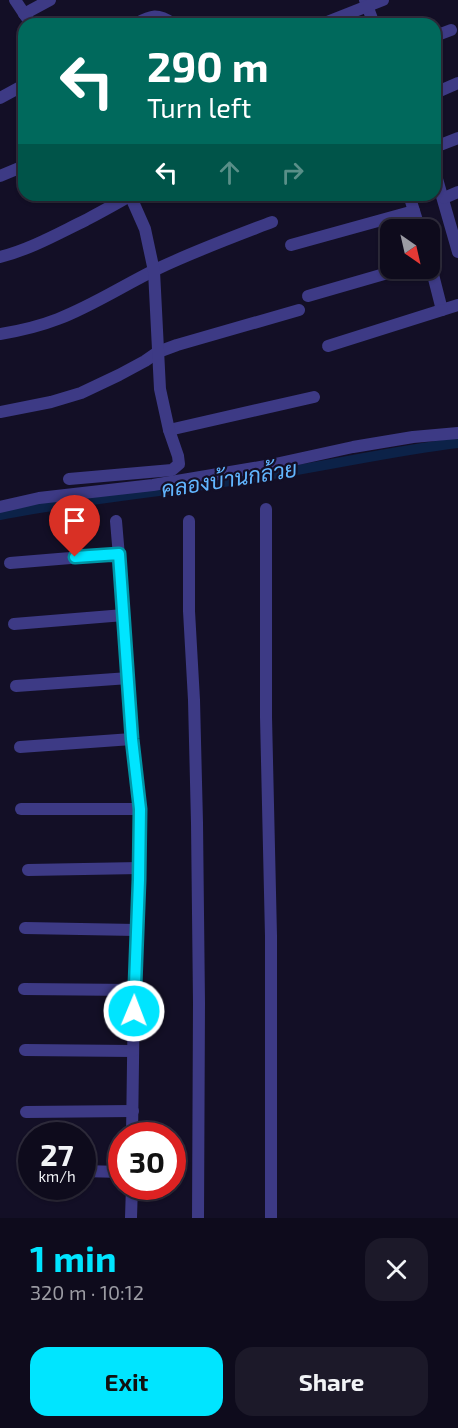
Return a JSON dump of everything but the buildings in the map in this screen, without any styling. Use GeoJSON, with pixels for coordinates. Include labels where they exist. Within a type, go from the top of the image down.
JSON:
{"type":"FeatureCollection","features":[{"type":"Feature","properties":{"kind":"street"},"geometry":{"type":"LineString","coordinates":[[15,0],[27,18]]}},
{"type":"Feature","properties":{"kind":"street"},"geometry":{"type":"LineString","coordinates":[[29,18],[50,0]]}},
{"type":"Feature","properties":{"kind":"street"},"geometry":{"type":"LineString","coordinates":[[335,18],[366,3],[383,0]]}},
{"type":"Feature","properties":{"kind":"street"},"geometry":{"type":"LineString","coordinates":[[366,3],[372,18]]}},
{"type":"Feature","properties":{"kind":"street"},"geometry":{"type":"LineString","coordinates":[[147,18],[157,15],[163,18]]}},
{"type":"Feature","properties":{"kind":"street"},"geometry":{"type":"LineString","coordinates":[[441,34],[451,30]]}},
{"type":"Feature","properties":{"kind":"street"},"geometry":{"type":"LineString","coordinates":[[441,90],[458,83]]}},
{"type":"Feature","properties":{"kind":"street"},"geometry":{"type":"LineString","coordinates":[[0,98],[18,88]]}},
{"type":"Feature","properties":{"kind":"street"},"geometry":{"type":"LineString","coordinates":[[441,145],[458,138]]}},
{"type":"Feature","properties":{"kind":"street"},"geometry":{"type":"LineString","coordinates":[[0,176],[18,168]]}},
{"type":"Feature","properties":{"kind":"street"},"geometry":{"type":"LineString","coordinates":[[441,189],[458,251]]}},
{"type":"Feature","properties":{"kind":"street"},"geometry":{"type":"LineString","coordinates":[[444,198],[458,192]]}},
{"type":"Feature","properties":{"kind":"street"},"geometry":{"type":"LineString","coordinates":[[0,257],[55,236],[122,201]]}},
{"type":"Feature","properties":{"kind":"street"},"geometry":{"type":"LineString","coordinates":[[69,479],[172,470],[179,464],[160,389],[154,271],[145,229],[133,201]]}},
{"type":"Feature","properties":{"kind":"street"},"geometry":{"type":"LineString","coordinates":[[412,201],[417,219]]}},
{"type":"Feature","properties":{"kind":"street"},"geometry":{"type":"LineString","coordinates":[[291,245],[414,211]]}},
{"type":"Feature","properties":{"kind":"street"},"geometry":{"type":"LineString","coordinates":[[0,334],[57,320],[203,248],[272,222]]}},
{"type":"Feature","properties":{"kind":"street"},"geometry":{"type":"LineString","coordinates":[[308,296],[380,275]]}},
{"type":"Feature","properties":{"kind":"street"},"geometry":{"type":"LineString","coordinates":[[434,279],[442,310]]}},
{"type":"Feature","properties":{"kind":"street"},"geometry":{"type":"LineString","coordinates":[[328,346],[458,305]]}},
{"type":"Feature","properties":{"kind":"street"},"geometry":{"type":"LineString","coordinates":[[0,412],[51,402],[81,393],[119,375],[158,352],[299,310]]}},
{"type":"Feature","properties":{"kind":"street"},"geometry":{"type":"LineString","coordinates":[[169,430],[314,397]]}},
{"type":"Feature","properties":{"kind":"street"},"geometry":{"type":"LineString","coordinates":[[0,507],[39,498],[153,485],[244,470],[413,437],[458,433]]}},
{"type":"Feature","properties":{"kind":"street"},"geometry":{"type":"LineString","coordinates":[[266,509],[266,717],[271,936],[270,1218]]}},
{"type":"Feature","properties":{"kind":"street"},"geometry":{"type":"LineString","coordinates":[[116,521],[132,739],[140,809],[133,1122]]}},
{"type":"Feature","properties":{"kind":"street"},"geometry":{"type":"LineString","coordinates":[[189,521],[189,611],[197,823],[198,1218]]}},
{"type":"Feature","properties":{"kind":"street"},"geometry":{"type":"LineString","coordinates":[[9,563],[119,554]]}},
{"type":"Feature","properties":{"kind":"street"},"geometry":{"type":"LineString","coordinates":[[14,624],[124,615]]}},
{"type":"Feature","properties":{"kind":"street"},"geometry":{"type":"LineString","coordinates":[[16,686],[129,678]]}},
{"type":"Feature","properties":{"kind":"street"},"geometry":{"type":"LineString","coordinates":[[20,747],[132,739]]}},
{"type":"Feature","properties":{"kind":"street"},"geometry":{"type":"LineString","coordinates":[[21,809],[140,809]]}},
{"type":"Feature","properties":{"kind":"street"},"geometry":{"type":"LineString","coordinates":[[28,870],[140,868]]}},
{"type":"Feature","properties":{"kind":"street"},"geometry":{"type":"LineString","coordinates":[[25,928],[136,930]]}},
{"type":"Feature","properties":{"kind":"street"},"geometry":{"type":"LineString","coordinates":[[24,989],[134,990]]}},
{"type":"Feature","properties":{"kind":"street"},"geometry":{"type":"LineString","coordinates":[[25,1050],[134,1051]]}},
{"type":"Feature","properties":{"kind":"street"},"geometry":{"type":"LineString","coordinates":[[26,1112],[133,1111]]}},
{"type":"Feature","properties":{"kind":"street"},"geometry":{"type":"LineString","coordinates":[[131,1218],[132,1200]]}},
{"type":"Feature","properties":{"kind":"waterway","name":"คลองบ้านกล้วย"},"geometry":{"type":"LineString","coordinates":[[0,515],[286,472],[458,443]]}},
{"type":"Feature","properties":{"kind":"route"},"geometry":{"type":"LineString","coordinates":[[75,557],[119,554],[132,739],[140,809],[134,1011]]}}]}
